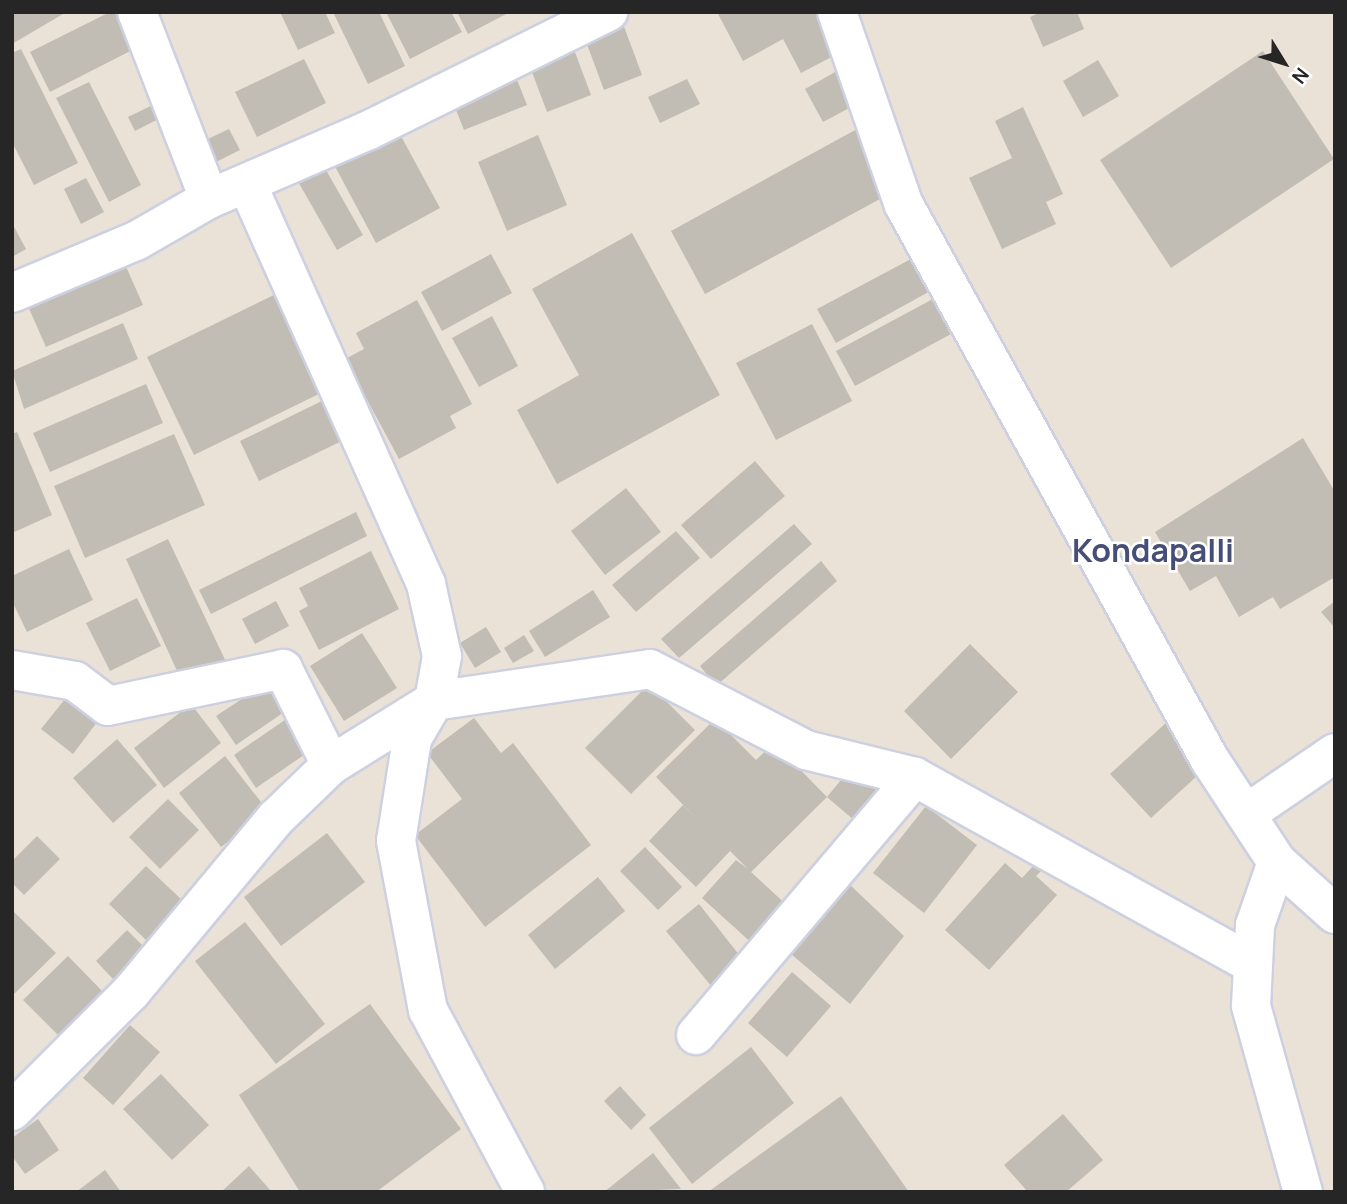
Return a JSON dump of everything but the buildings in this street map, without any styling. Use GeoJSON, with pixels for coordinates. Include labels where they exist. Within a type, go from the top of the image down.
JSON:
{"type":"FeatureCollection","features":[{"type":"Feature","properties":{"kind":"street"},"geometry":{"type":"LineString","coordinates":[[137,12],[209,199]]}},
{"type":"Feature","properties":{"kind":"street"},"geometry":{"type":"LineString","coordinates":[[12,293],[136,241],[209,199],[248,186],[608,12]]}},
{"type":"Feature","properties":{"kind":"street"},"geometry":{"type":"LineString","coordinates":[[837,12],[904,205],[1246,814],[1278,862],[1335,914]]}},
{"type":"Feature","properties":{"kind":"street"},"geometry":{"type":"LineString","coordinates":[[248,186],[426,584],[442,656],[434,701],[412,739],[396,841],[428,1010],[525,1192]]}},
{"type":"Feature","properties":{"kind":"street"},"geometry":{"type":"LineString","coordinates":[[12,670],[75,681],[108,706],[283,668],[331,765]]}},
{"type":"Feature","properties":{"kind":"street"},"geometry":{"type":"LineString","coordinates":[[12,1111],[131,992],[276,818],[331,765],[434,701],[650,669],[806,750],[915,777],[1253,964]]}},
{"type":"Feature","properties":{"kind":"street"},"geometry":{"type":"LineString","coordinates":[[1246,814],[1335,753]]}},
{"type":"Feature","properties":{"kind":"street"},"geometry":{"type":"LineString","coordinates":[[696,1035],[915,777]]}},
{"type":"Feature","properties":{"kind":"street"},"geometry":{"type":"LineString","coordinates":[[1278,862],[1255,925],[1251,1006],[1303,1192]]}},
{"type":"Feature","properties":{"kind":"district","name":"Kondapalli"},"geometry":{"type":"Point","coordinates":[1153,550]}}]}
